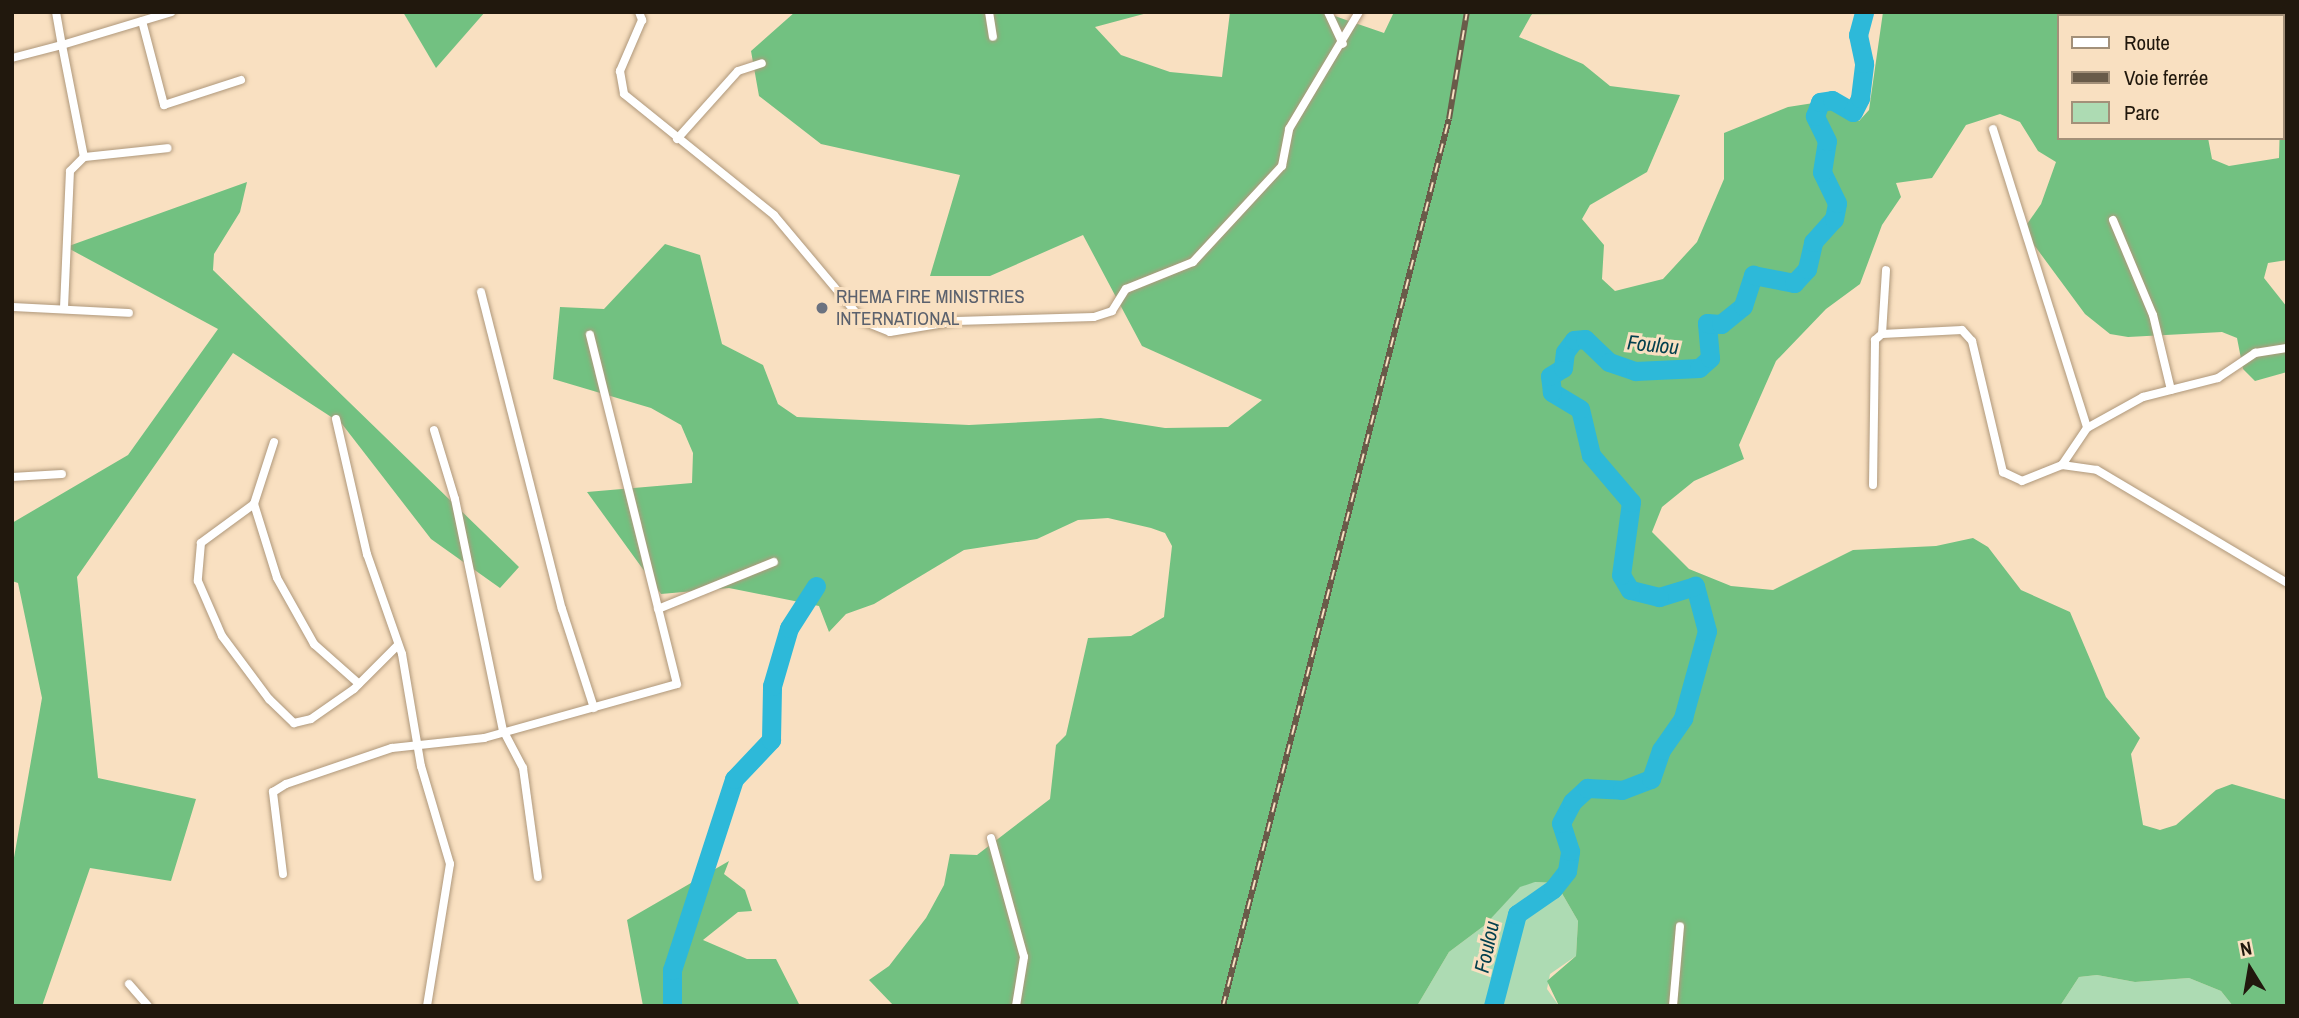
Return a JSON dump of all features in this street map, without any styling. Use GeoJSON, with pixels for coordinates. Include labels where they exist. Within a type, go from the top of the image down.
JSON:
{"type":"FeatureCollection","features":[{"type":"Feature","properties":{"kind":"street"},"geometry":{"type":"LineString","coordinates":[[56,12],[84,157]]}},
{"type":"Feature","properties":{"kind":"street"},"geometry":{"type":"LineString","coordinates":[[12,58],[171,12]]}},
{"type":"Feature","properties":{"kind":"street"},"geometry":{"type":"LineString","coordinates":[[639,12],[642,20],[620,71],[624,94],[774,215],[863,321],[890,332],[956,321],[1094,317],[1112,311],[1126,289],[1193,262],[1282,166],[1289,129],[1343,44],[1359,12]]}},
{"type":"Feature","properties":{"kind":"street"},"geometry":{"type":"LineString","coordinates":[[989,12],[993,37]]}},
{"type":"Feature","properties":{"kind":"street"},"geometry":{"type":"LineString","coordinates":[[1328,12],[1343,44]]}},
{"type":"Feature","properties":{"kind":"street"},"geometry":{"type":"LineString","coordinates":[[142,21],[164,105],[241,80]]}},
{"type":"Feature","properties":{"kind":"street"},"geometry":{"type":"LineString","coordinates":[[677,139],[738,71],[762,63]]}},
{"type":"Feature","properties":{"kind":"street"},"geometry":{"type":"LineString","coordinates":[[1993,129],[2087,428]]}},
{"type":"Feature","properties":{"kind":"street"},"geometry":{"type":"LineString","coordinates":[[64,308],[70,171],[84,157],[168,148]]}},
{"type":"Feature","properties":{"kind":"street"},"geometry":{"type":"LineString","coordinates":[[2113,220],[2153,315],[2171,390]]}},
{"type":"Feature","properties":{"kind":"street"},"geometry":{"type":"LineString","coordinates":[[1882,334],[1886,271]]}},
{"type":"Feature","properties":{"kind":"street"},"geometry":{"type":"LineString","coordinates":[[481,292],[562,609],[594,708]]}},
{"type":"Feature","properties":{"kind":"street"},"geometry":{"type":"LineString","coordinates":[[12,307],[129,313]]}},
{"type":"Feature","properties":{"kind":"street"},"geometry":{"type":"LineString","coordinates":[[1873,485],[1875,340],[1882,334],[1962,330],[1972,341],[2003,472],[2022,481],[2062,465],[2097,470],[2287,583]]}},
{"type":"Feature","properties":{"kind":"street"},"geometry":{"type":"LineString","coordinates":[[283,874],[273,792],[392,748],[503,730],[677,684],[636,535],[590,335]]}},
{"type":"Feature","properties":{"kind":"street"},"geometry":{"type":"LineString","coordinates":[[2062,465],[2087,428],[2143,397],[2218,379],[2255,353],[2287,348]]}},
{"type":"Feature","properties":{"kind":"street"},"geometry":{"type":"LineString","coordinates":[[335,419],[367,554],[398,645],[420,745],[421,766],[450,864],[427,1006]]}},
{"type":"Feature","properties":{"kind":"street"},"geometry":{"type":"LineString","coordinates":[[434,430],[455,499],[503,730],[523,768],[538,877]]}},
{"type":"Feature","properties":{"kind":"street"},"geometry":{"type":"LineString","coordinates":[[274,442],[254,504],[277,578],[314,644],[359,684]]}},
{"type":"Feature","properties":{"kind":"street"},"geometry":{"type":"LineString","coordinates":[[12,477],[62,474]]}},
{"type":"Feature","properties":{"kind":"street"},"geometry":{"type":"LineString","coordinates":[[254,504],[201,542],[198,581],[222,636],[294,723],[311,719],[359,684],[398,645]]}},
{"type":"Feature","properties":{"kind":"street"},"geometry":{"type":"LineString","coordinates":[[658,608],[774,562]]}},
{"type":"Feature","properties":{"kind":"street"},"geometry":{"type":"LineString","coordinates":[[991,838],[1024,957],[1016,1006]]}},
{"type":"Feature","properties":{"kind":"street"},"geometry":{"type":"LineString","coordinates":[[1673,1006],[1680,926]]}},
{"type":"Feature","properties":{"kind":"street"},"geometry":{"type":"LineString","coordinates":[[129,984],[148,1006]]}},
{"type":"Feature","properties":{"kind":"green space"},"geometry":{"type":"Polygon","coordinates":[[[403,12],[485,12],[436,68],[403,12]]]}},
{"type":"Feature","properties":{"kind":"green space"},"geometry":{"type":"Polygon","coordinates":[[[795,12],[1151,12],[1095,27],[1121,55],[1170,72],[1222,77],[1230,12],[1323,12],[1384,33],[1394,12],[1533,12],[1519,37],[1583,64],[1610,86],[1680,95],[1647,172],[1590,205],[1582,219],[1604,245],[1602,279],[1615,291],[1663,279],[1697,242],[1724,179],[1724,133],[1788,107],[1832,100],[1859,121],[1869,110],[1883,12],[2287,12],[2287,260],[2268,263],[2264,278],[2287,307],[2287,372],[2255,381],[2243,369],[2237,338],[2222,332],[2128,337],[2110,334],[2085,314],[2023,230],[2041,204],[2056,162],[2038,151],[2020,122],[2000,114],[1966,125],[1932,178],[1896,183],[1901,197],[1882,225],[1860,284],[1826,309],[1776,361],[1739,445],[1744,459],[1694,481],[1662,507],[1652,532],[1689,569],[1731,586],[1773,590],[1853,550],[1936,546],[1973,538],[1988,547],[2021,590],[2070,612],[2106,697],[2140,738],[2131,754],[2143,825],[2160,830],[2176,825],[2216,790],[2232,784],[2287,800],[2287,1006],[2233,1006],[2221,991],[2189,978],[2135,982],[2097,975],[2079,977],[2060,1006],[1559,1006],[1547,981],[1576,956],[1578,921],[1556,883],[1535,882],[1520,887],[1485,925],[1449,952],[1417,1006],[893,1005],[869,980],[889,966],[926,918],[944,885],[950,854],[977,855],[1050,799],[1056,745],[1066,735],[1088,638],[1131,636],[1164,617],[1172,546],[1165,533],[1151,528],[1108,518],[1078,520],[1037,539],[964,550],[874,604],[846,614],[829,632],[819,606],[729,588],[661,594],[587,492],[692,483],[693,453],[681,425],[651,408],[553,379],[560,307],[604,309],[665,244],[700,255],[722,344],[763,365],[778,404],[797,417],[969,425],[1101,418],[1165,428],[1228,427],[1262,400],[1142,346],[1083,235],[990,276],[930,276],[960,175],[821,144],[759,96],[751,51],[795,12]]]}},
{"type":"Feature","properties":{"kind":"green space"},"geometry":{"type":"Polygon","coordinates":[[[247,182],[240,212],[214,254],[213,270],[519,567],[500,588],[431,539],[342,424],[233,353],[77,577],[98,778],[196,799],[171,881],[90,868],[42,1006],[12,1006],[12,869],[42,698],[18,583],[12,581],[12,523],[128,455],[218,329],[66,247],[247,182]]]}},
{"type":"Feature","properties":{"kind":"green space"},"geometry":{"type":"Polygon","coordinates":[[[729,861],[724,874],[745,890],[752,911],[738,912],[703,940],[747,959],[776,959],[800,1006],[643,1006],[627,920],[729,861]]]}},
{"type":"Feature","properties":{"kind":"green space"},"geometry":{"type":"Polygon","coordinates":[[[1534,882],[1556,883],[1578,921],[1576,956],[1550,974],[1547,989],[1559,1006],[1417,1006],[1449,952],[1485,925],[1520,886],[1534,882]]]}},
{"type":"Feature","properties":{"kind":"green space"},"geometry":{"type":"Polygon","coordinates":[[[2097,975],[2135,982],[2189,978],[2221,991],[2233,1006],[2060,1006],[2079,977],[2097,975]]]}},
{"type":"Feature","properties":{"kind":"waterway","name":"Foulou"},"geometry":{"type":"LineString","coordinates":[[1493,1006],[1517,914],[1553,889],[1567,871],[1570,851],[1561,823],[1572,802],[1587,788],[1622,790],[1651,779],[1661,750],[1683,718],[1707,631],[1695,586],[1659,597],[1630,590],[1621,575],[1631,502],[1591,455],[1580,409],[1552,392],[1550,376],[1563,368],[1565,352],[1574,340],[1585,339],[1609,362],[1635,371],[1699,368],[1710,358],[1707,323],[1721,324],[1743,306],[1753,275],[1794,283],[1807,269],[1813,242],[1834,219],[1837,203],[1822,172],[1827,141],[1815,116],[1820,102],[1832,100],[1853,112],[1860,98],[1864,63],[1858,35],[1864,12]]}},
{"type":"Feature","properties":{"kind":"waterway"},"geometry":{"type":"LineString","coordinates":[[672,1006],[672,970],[734,779],[771,740],[772,686],[789,628],[816,586]]}},
{"type":"Feature","properties":{"kind":"railway"},"geometry":{"type":"LineString","coordinates":[[1223,1006],[1449,119],[1467,12]]}},
{"type":"Feature","properties":{"kind":"place","name":"RHEMA FIRE MINISTRIES INTERNATIONAL"},"geometry":{"type":"Point","coordinates":[822,308]}}]}
